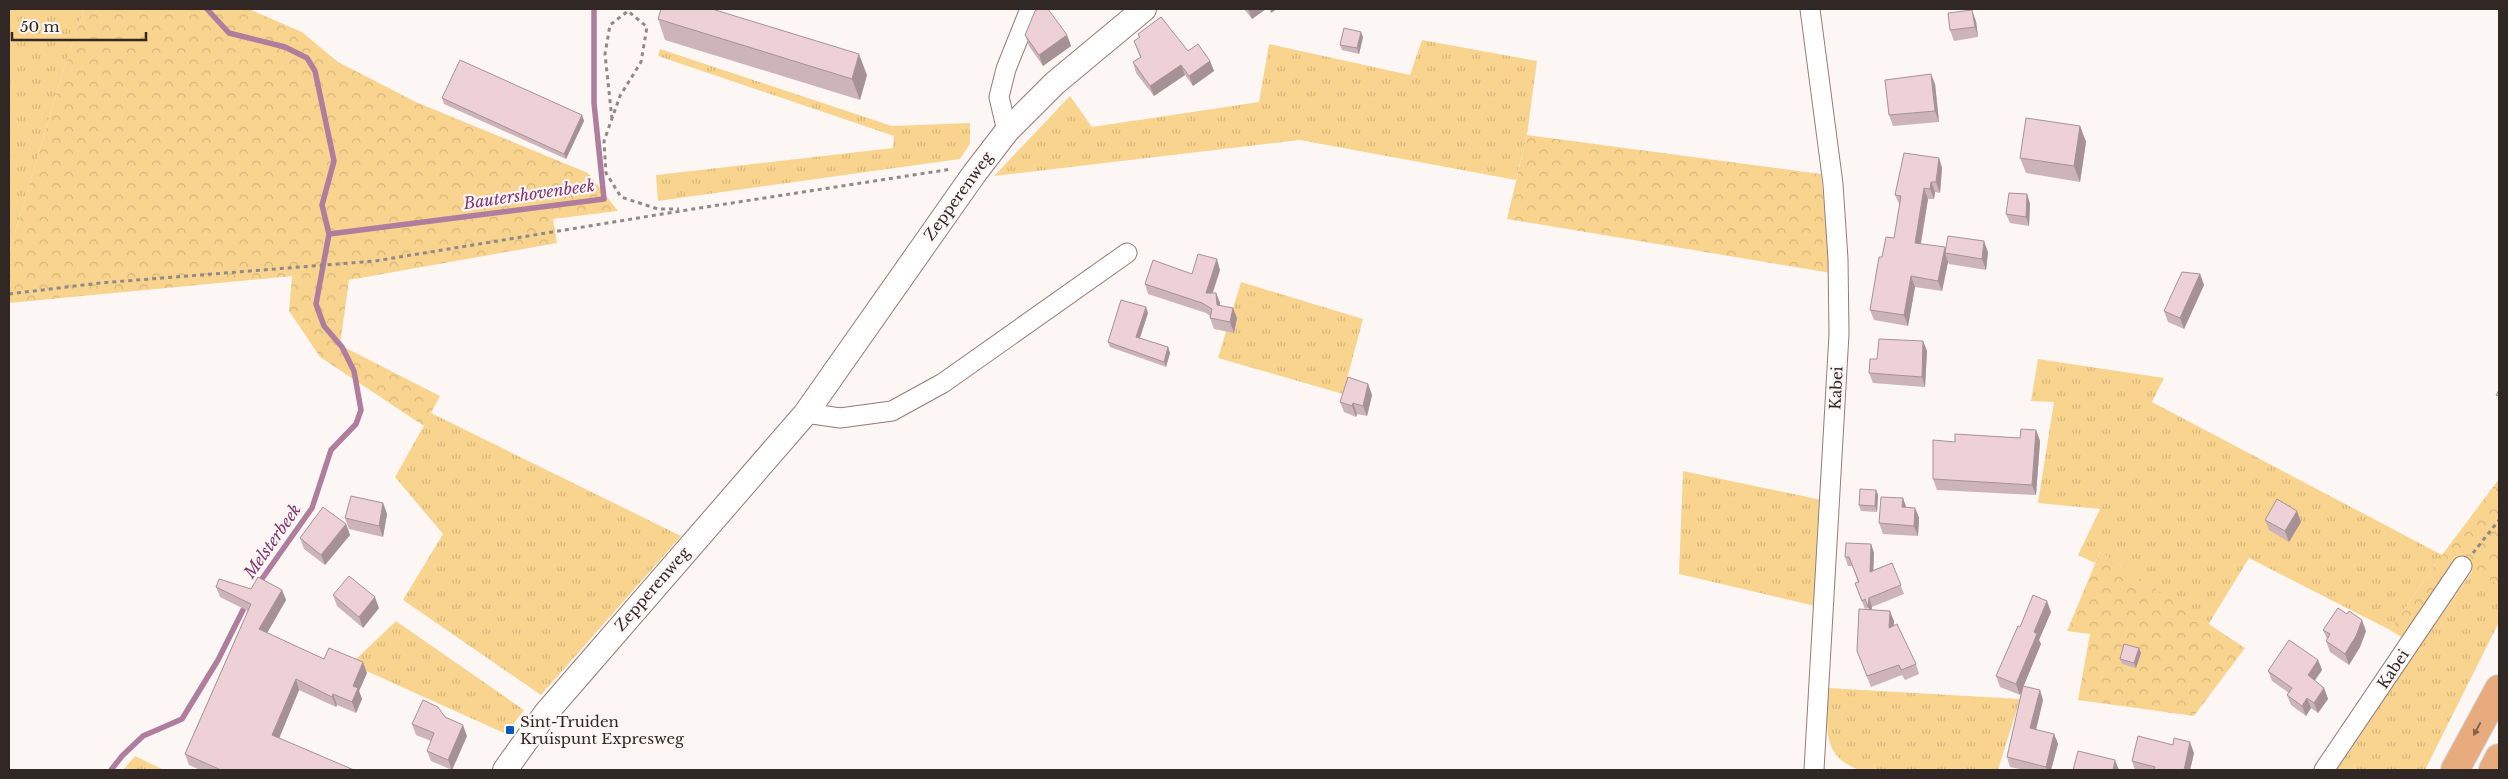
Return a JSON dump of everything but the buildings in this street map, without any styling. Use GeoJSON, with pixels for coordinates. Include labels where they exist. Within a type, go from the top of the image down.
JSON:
{"type":"FeatureCollection","features":[{"type":"Feature","properties":{"kind":"highway"},"geometry":{"type":"LineString","coordinates":[[2455,770],[2499,689]]}},
{"type":"Feature","properties":{"kind":"highway"},"geometry":{"type":"LineString","coordinates":[[2493,770],[2499,758]]}},
{"type":"Feature","properties":{"kind":"street"},"geometry":{"type":"LineString","coordinates":[[1008,131],[999,97],[1006,69],[1030,9]]}},
{"type":"Feature","properties":{"kind":"street","name":"Zepperenweg"},"geometry":{"type":"LineString","coordinates":[[505,770],[546,713],[806,413],[980,164],[1008,131],[1055,83],[1144,9]]}},
{"type":"Feature","properties":{"kind":"street","name":"Kabei"},"geometry":{"type":"LineString","coordinates":[[1810,9],[1833,184],[1838,269],[1838,343],[1816,770]]}},
{"type":"Feature","properties":{"kind":"street"},"geometry":{"type":"LineString","coordinates":[[806,413],[840,418],[892,411],[942,383],[1127,253]]}},
{"type":"Feature","properties":{"kind":"street","name":"Kabei"},"geometry":{"type":"LineString","coordinates":[[2324,770],[2462,566]]}},
{"type":"Feature","properties":{"kind":"path"},"geometry":{"type":"LineString","coordinates":[[612,119],[605,54],[610,25],[628,10],[647,27],[641,62],[620,96],[612,119],[604,141],[606,173],[621,197],[658,210],[693,209]]}},
{"type":"Feature","properties":{"kind":"path"},"geometry":{"type":"LineString","coordinates":[[9,294],[100,283],[375,261],[980,164]]}},
{"type":"Feature","properties":{"kind":"path"},"geometry":{"type":"LineString","coordinates":[[2462,566],[2499,520]]}},
{"type":"Feature","properties":{"kind":"green space"},"geometry":{"type":"Polygon","coordinates":[[[9,9],[84,9],[59,85],[9,253],[9,9]]]}},
{"type":"Feature","properties":{"kind":"green space"},"geometry":{"type":"Polygon","coordinates":[[[84,9],[249,9],[302,32],[338,62],[416,102],[588,173],[618,211],[553,219],[557,243],[349,280],[340,345],[440,396],[424,426],[320,357],[289,311],[292,276],[9,303],[9,253],[59,85],[84,9]]]}},
{"type":"Feature","properties":{"kind":"green space"},"geometry":{"type":"Polygon","coordinates":[[[1422,40],[1537,61],[1527,135],[1516,180],[1300,140],[994,176],[1070,96],[1092,127],[1259,102],[1269,44],[1410,75],[1422,40]]]}},
{"type":"Feature","properties":{"kind":"green space"},"geometry":{"type":"Polygon","coordinates":[[[660,49],[892,126],[970,123],[970,144],[960,159],[658,201],[656,175],[893,148],[894,136],[658,56],[660,49]]]}},
{"type":"Feature","properties":{"kind":"green space"},"geometry":{"type":"Polygon","coordinates":[[[1527,135],[1821,174],[1831,273],[1507,219],[1527,135]]]}},
{"type":"Feature","properties":{"kind":"green space"},"geometry":{"type":"Polygon","coordinates":[[[1241,282],[1363,319],[1343,394],[1218,358],[1241,282]]]}},
{"type":"Feature","properties":{"kind":"green space"},"geometry":{"type":"Polygon","coordinates":[[[2038,359],[2164,378],[2152,402],[2442,555],[2390,630],[2249,558],[2208,625],[2100,552],[2095,563],[2078,555],[2100,509],[2038,503],[2054,402],[2031,401],[2038,359]]]}},
{"type":"Feature","properties":{"kind":"green space"},"geometry":{"type":"Polygon","coordinates":[[[431,413],[681,536],[541,695],[403,600],[443,534],[395,477],[431,413]]]}},
{"type":"Feature","properties":{"kind":"green space"},"geometry":{"type":"Polygon","coordinates":[[[1683,471],[1822,500],[1815,606],[1679,574],[1683,471]]]}},
{"type":"Feature","properties":{"kind":"green space"},"geometry":{"type":"Polygon","coordinates":[[[2499,479],[2499,585],[2457,563],[2406,640],[2390,630],[2442,555],[2499,479]]]}},
{"type":"Feature","properties":{"kind":"green space"},"geometry":{"type":"Polygon","coordinates":[[[2100,552],[2245,648],[2194,716],[2078,700],[2090,634],[2067,631],[2100,552]]]}},
{"type":"Feature","properties":{"kind":"green space"},"geometry":{"type":"Polygon","coordinates":[[[2473,570],[2499,585],[2499,622],[2425,770],[2333,770],[2473,570]]]}},
{"type":"Feature","properties":{"kind":"green space"},"geometry":{"type":"Polygon","coordinates":[[[396,621],[524,710],[506,734],[351,664],[396,621]]]}},
{"type":"Feature","properties":{"kind":"green space"},"geometry":{"type":"Polygon","coordinates":[[[1828,688],[2020,699],[1998,770],[1860,770],[1847,764],[1832,748],[1827,727],[1828,688]]]}},
{"type":"Feature","properties":{"kind":"green space"},"geometry":{"type":"Polygon","coordinates":[[[135,756],[164,770],[123,770],[135,756]]]}},
{"type":"Feature","properties":{"kind":"waterway","name":"Melsterbeek"},"geometry":{"type":"LineString","coordinates":[[207,9],[229,33],[285,47],[307,58],[315,71],[334,161],[322,205],[329,234],[316,304],[324,326],[342,347],[354,371],[361,410],[356,424],[331,450],[312,508],[259,583]]}},
{"type":"Feature","properties":{"kind":"waterway","name":"Bautershovenbeek"},"geometry":{"type":"LineString","coordinates":[[329,234],[604,199],[594,103],[594,9]]}},
{"type":"Feature","properties":{"kind":"waterway","name":"Melsterbeek"},"geometry":{"type":"LineString","coordinates":[[111,770],[122,756],[143,736],[182,719],[218,660],[246,604]]}},
{"type":"Feature","properties":{"kind":"place","name":"Sint-Truiden Kruispunt Expresweg"},"geometry":{"type":"Point","coordinates":[510,730]}}]}
